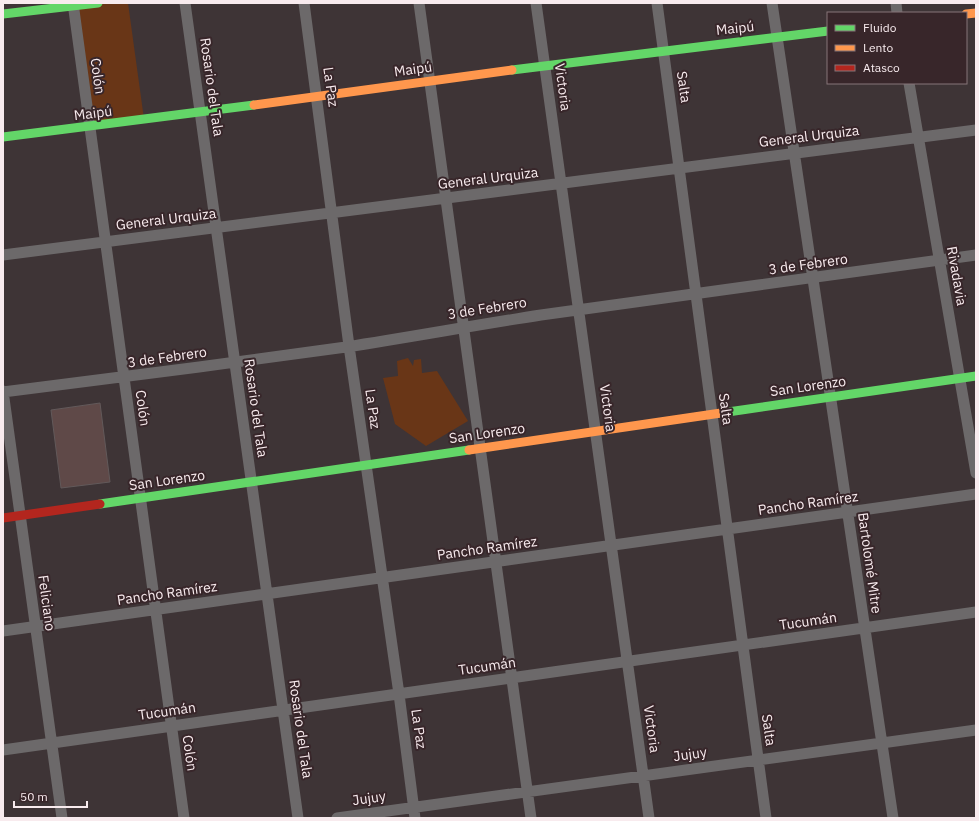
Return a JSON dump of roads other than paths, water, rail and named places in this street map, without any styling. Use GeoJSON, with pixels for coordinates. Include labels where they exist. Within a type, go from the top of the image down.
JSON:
{"type":"FeatureCollection","features":[{"type":"Feature","properties":{"kind":"street"},"geometry":{"type":"LineString","coordinates":[[3,14],[98,3]]}},
{"type":"Feature","properties":{"kind":"street","name":"Rosario del Tala"},"geometry":{"type":"LineString","coordinates":[[186,3],[298,818]]}},
{"type":"Feature","properties":{"kind":"street","name":"La Paz"},"geometry":{"type":"LineString","coordinates":[[304,3],[349,346],[415,813]]}},
{"type":"Feature","properties":{"kind":"street"},"geometry":{"type":"LineString","coordinates":[[419,3],[531,818]]}},
{"type":"Feature","properties":{"kind":"street","name":"Victoria"},"geometry":{"type":"LineString","coordinates":[[536,3],[649,818]]}},
{"type":"Feature","properties":{"kind":"street","name":"Salta"},"geometry":{"type":"LineString","coordinates":[[658,3],[766,818]]}},
{"type":"Feature","properties":{"kind":"street","name":"Bartolomé Mitre"},"geometry":{"type":"LineString","coordinates":[[772,3],[893,818]]}},
{"type":"Feature","properties":{"kind":"street","name":"Colón"},"geometry":{"type":"LineString","coordinates":[[73,5],[184,818]]}},
{"type":"Feature","properties":{"kind":"street","name":"Maipú"},"geometry":{"type":"LineString","coordinates":[[3,137],[317,98],[545,65],[827,31]]}},
{"type":"Feature","properties":{"kind":"street","name":"Rivadavia"},"geometry":{"type":"LineString","coordinates":[[909,84],[976,473]]}},
{"type":"Feature","properties":{"kind":"street","name":"General Urquiza"},"geometry":{"type":"LineString","coordinates":[[3,255],[976,130]]}},
{"type":"Feature","properties":{"kind":"street","name":"3 de Febrero"},"geometry":{"type":"LineString","coordinates":[[3,392],[124,378],[349,346],[464,326],[813,279],[976,255]]}},
{"type":"Feature","properties":{"kind":"street","name":"San Lorenzo"},"geometry":{"type":"LineString","coordinates":[[3,518],[976,376]]}},
{"type":"Feature","properties":{"kind":"street","name":"Feliciano"},"geometry":{"type":"LineString","coordinates":[[3,392],[62,818]]}},
{"type":"Feature","properties":{"kind":"street","name":"Pancho Ramírez"},"geometry":{"type":"LineString","coordinates":[[3,631],[976,494]]}},
{"type":"Feature","properties":{"kind":"street","name":"Tucumán"},"geometry":{"type":"LineString","coordinates":[[3,750],[976,612]]}},
{"type":"Feature","properties":{"kind":"street","name":"Jujuy"},"geometry":{"type":"LineString","coordinates":[[337,818],[415,813],[528,792],[976,730]]}}]}
